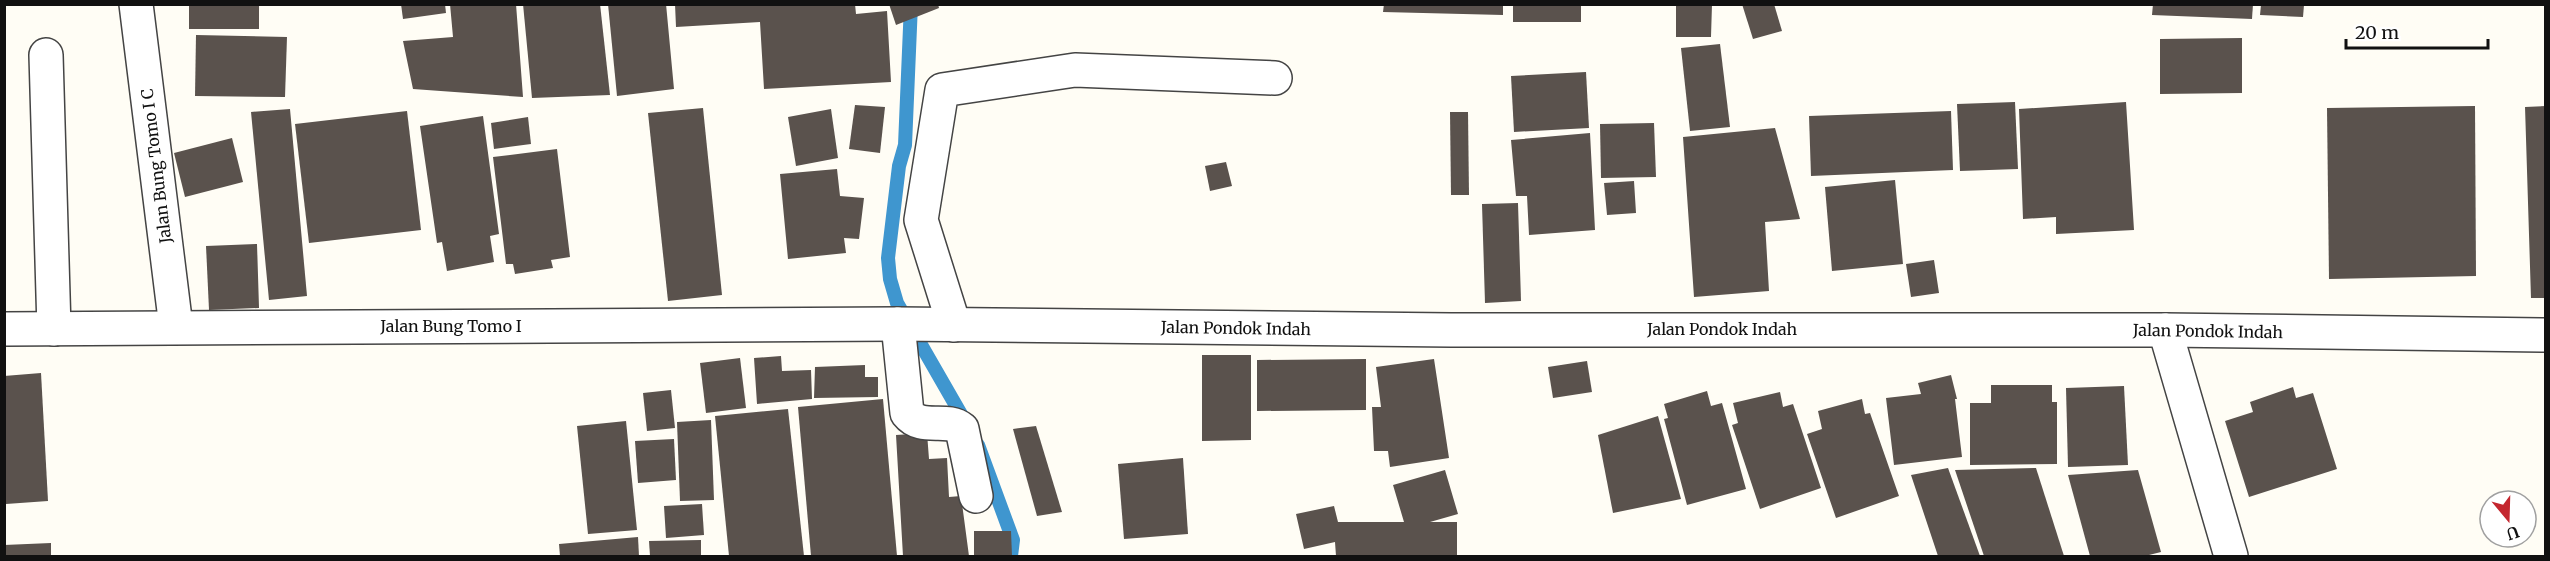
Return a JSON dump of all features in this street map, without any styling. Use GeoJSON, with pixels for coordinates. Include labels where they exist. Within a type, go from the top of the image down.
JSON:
{"type":"FeatureCollection","features":[{"type":"Feature","properties":{"kind":"street","name":"Jalan Bung Tomo I C"},"geometry":{"type":"LineString","coordinates":[[136,4],[176,327]]}},
{"type":"Feature","properties":{"kind":"street"},"geometry":{"type":"LineString","coordinates":[[46,55],[54,329]]}},
{"type":"Feature","properties":{"kind":"street"},"geometry":{"type":"LineString","coordinates":[[954,325],[921,220],[942,90],[1075,70],[1275,78]]}},
{"type":"Feature","properties":{"kind":"street","name":"Jalan Bung Tomo I"},"geometry":{"type":"LineString","coordinates":[[4,329],[898,324]]}},
{"type":"Feature","properties":{"kind":"street"},"geometry":{"type":"LineString","coordinates":[[898,324],[907,413],[919,423],[953,424],[962,429],[976,496]]}},
{"type":"Feature","properties":{"kind":"street","name":"Jalan Pondok Indah"},"geometry":{"type":"LineString","coordinates":[[898,324],[1451,330],[2165,330],[2546,335]]}},
{"type":"Feature","properties":{"kind":"street"},"geometry":{"type":"LineString","coordinates":[[2165,330],[2231,556]]}},
{"type":"Feature","properties":{"kind":"building"},"geometry":{"type":"Polygon","coordinates":[[[189,4],[259,4],[259,29],[189,29],[189,4]]]}},
{"type":"Feature","properties":{"kind":"building"},"geometry":{"type":"Polygon","coordinates":[[[401,4],[445,4],[446,13],[403,19],[401,4]]]}},
{"type":"Feature","properties":{"kind":"building"},"geometry":{"type":"Polygon","coordinates":[[[450,4],[516,4],[523,97],[413,89],[403,41],[453,37],[450,4]]]}},
{"type":"Feature","properties":{"kind":"building"},"geometry":{"type":"Polygon","coordinates":[[[523,4],[600,4],[610,95],[532,98],[523,4]]]}},
{"type":"Feature","properties":{"kind":"building"},"geometry":{"type":"Polygon","coordinates":[[[608,4],[666,4],[674,89],[617,96],[608,4]]]}},
{"type":"Feature","properties":{"kind":"building"},"geometry":{"type":"Polygon","coordinates":[[[675,4],[855,4],[856,14],[887,11],[891,82],[764,89],[760,22],[676,27],[675,4]]]}},
{"type":"Feature","properties":{"kind":"building"},"geometry":{"type":"Polygon","coordinates":[[[889,4],[938,4],[939,8],[896,25],[889,4]]]}},
{"type":"Feature","properties":{"kind":"building"},"geometry":{"type":"Polygon","coordinates":[[[1384,4],[1503,4],[1503,15],[1383,12],[1384,4]]]}},
{"type":"Feature","properties":{"kind":"building"},"geometry":{"type":"Polygon","coordinates":[[[1513,4],[1581,4],[1581,22],[1513,22],[1513,4]]]}},
{"type":"Feature","properties":{"kind":"building"},"geometry":{"type":"Polygon","coordinates":[[[1676,4],[1712,4],[1711,37],[1676,37],[1676,4]]]}},
{"type":"Feature","properties":{"kind":"building"},"geometry":{"type":"Polygon","coordinates":[[[1742,4],[1774,4],[1782,31],[1753,39],[1742,4]]]}},
{"type":"Feature","properties":{"kind":"building"},"geometry":{"type":"Polygon","coordinates":[[[2153,4],[2253,4],[2252,19],[2152,15],[2153,4]]]}},
{"type":"Feature","properties":{"kind":"building"},"geometry":{"type":"Polygon","coordinates":[[[2261,5],[2304,5],[2303,17],[2260,15],[2261,5]]]}},
{"type":"Feature","properties":{"kind":"building"},"geometry":{"type":"Polygon","coordinates":[[[196,35],[287,37],[285,97],[195,96],[196,35]]]}},
{"type":"Feature","properties":{"kind":"building"},"geometry":{"type":"Polygon","coordinates":[[[2242,38],[2242,93],[2160,94],[2160,39],[2242,38]]]}},
{"type":"Feature","properties":{"kind":"building"},"geometry":{"type":"Polygon","coordinates":[[[1720,44],[1730,127],[1690,131],[1681,48],[1720,44]]]}},
{"type":"Feature","properties":{"kind":"building"},"geometry":{"type":"Polygon","coordinates":[[[1586,72],[1589,128],[1514,132],[1511,76],[1586,72]]]}},
{"type":"Feature","properties":{"kind":"building"},"geometry":{"type":"Polygon","coordinates":[[[2015,102],[2018,169],[1960,171],[1957,104],[2015,102]]]}},
{"type":"Feature","properties":{"kind":"building"},"geometry":{"type":"Polygon","coordinates":[[[2126,102],[2134,230],[2056,234],[2056,217],[2023,219],[2019,109],[2126,102]]]}},
{"type":"Feature","properties":{"kind":"building"},"geometry":{"type":"Polygon","coordinates":[[[855,105],[885,107],[880,153],[849,149],[855,105]]]}},
{"type":"Feature","properties":{"kind":"building"},"geometry":{"type":"Polygon","coordinates":[[[2475,106],[2476,276],[2329,279],[2327,108],[2475,106]]]}},
{"type":"Feature","properties":{"kind":"building"},"geometry":{"type":"Polygon","coordinates":[[[2546,106],[2546,298],[2531,298],[2525,107],[2546,106]]]}},
{"type":"Feature","properties":{"kind":"building"},"geometry":{"type":"Polygon","coordinates":[[[703,108],[722,295],[668,301],[648,113],[703,108]]]}},
{"type":"Feature","properties":{"kind":"building"},"geometry":{"type":"Polygon","coordinates":[[[290,109],[307,296],[269,300],[251,112],[290,109]]]}},
{"type":"Feature","properties":{"kind":"building"},"geometry":{"type":"Polygon","coordinates":[[[831,109],[838,158],[796,166],[788,117],[831,109]]]}},
{"type":"Feature","properties":{"kind":"building"},"geometry":{"type":"Polygon","coordinates":[[[407,111],[421,230],[309,243],[295,124],[407,111]]]}},
{"type":"Feature","properties":{"kind":"building"},"geometry":{"type":"Polygon","coordinates":[[[1951,111],[1953,170],[1811,176],[1809,116],[1951,111]]]}},
{"type":"Feature","properties":{"kind":"building"},"geometry":{"type":"Polygon","coordinates":[[[1450,112],[1468,112],[1469,195],[1451,195],[1450,112]]]}},
{"type":"Feature","properties":{"kind":"building"},"geometry":{"type":"Polygon","coordinates":[[[483,116],[499,234],[490,236],[494,262],[447,271],[442,242],[437,243],[420,126],[483,116]]]}},
{"type":"Feature","properties":{"kind":"building"},"geometry":{"type":"Polygon","coordinates":[[[528,117],[531,144],[494,149],[491,123],[528,117]]]}},
{"type":"Feature","properties":{"kind":"building"},"geometry":{"type":"Polygon","coordinates":[[[1654,123],[1656,177],[1601,178],[1600,124],[1654,123]]]}},
{"type":"Feature","properties":{"kind":"building"},"geometry":{"type":"Polygon","coordinates":[[[1775,128],[1800,219],[1765,222],[1769,291],[1694,297],[1683,137],[1775,128]]]}},
{"type":"Feature","properties":{"kind":"building"},"geometry":{"type":"Polygon","coordinates":[[[1590,133],[1595,230],[1529,235],[1527,196],[1516,196],[1511,140],[1590,133]]]}},
{"type":"Feature","properties":{"kind":"building"},"geometry":{"type":"Polygon","coordinates":[[[232,138],[243,182],[185,197],[174,153],[232,138]]]}},
{"type":"Feature","properties":{"kind":"building"},"geometry":{"type":"Polygon","coordinates":[[[557,149],[570,257],[551,260],[553,268],[515,274],[513,264],[506,264],[493,157],[557,149]]]}},
{"type":"Feature","properties":{"kind":"building"},"geometry":{"type":"Polygon","coordinates":[[[1226,162],[1232,186],[1210,191],[1205,166],[1226,162]]]}},
{"type":"Feature","properties":{"kind":"building"},"geometry":{"type":"Polygon","coordinates":[[[837,169],[840,196],[864,198],[859,239],[844,238],[846,253],[788,259],[780,174],[837,169]]]}},
{"type":"Feature","properties":{"kind":"building"},"geometry":{"type":"Polygon","coordinates":[[[1895,180],[1903,264],[1832,271],[1825,187],[1895,180]]]}},
{"type":"Feature","properties":{"kind":"building"},"geometry":{"type":"Polygon","coordinates":[[[1634,181],[1636,213],[1607,215],[1604,183],[1634,181]]]}},
{"type":"Feature","properties":{"kind":"building"},"geometry":{"type":"Polygon","coordinates":[[[1518,203],[1521,301],[1485,303],[1482,204],[1518,203]]]}},
{"type":"Feature","properties":{"kind":"building"},"geometry":{"type":"Polygon","coordinates":[[[257,244],[259,308],[209,310],[206,246],[257,244]]]}},
{"type":"Feature","properties":{"kind":"building"},"geometry":{"type":"Polygon","coordinates":[[[1934,260],[1939,293],[1911,297],[1906,264],[1934,260]]]}},
{"type":"Feature","properties":{"kind":"building"},"geometry":{"type":"Polygon","coordinates":[[[1202,355],[1251,355],[1251,440],[1202,441],[1202,355]]]}},
{"type":"Feature","properties":{"kind":"building"},"geometry":{"type":"Polygon","coordinates":[[[781,356],[782,371],[811,370],[812,399],[757,404],[754,358],[781,356]]]}},
{"type":"Feature","properties":{"kind":"building"},"geometry":{"type":"Polygon","coordinates":[[[740,358],[746,408],[706,413],[700,363],[740,358]]]}},
{"type":"Feature","properties":{"kind":"building"},"geometry":{"type":"Polygon","coordinates":[[[1366,359],[1366,410],[1257,411],[1257,360],[1366,359]]]}},
{"type":"Feature","properties":{"kind":"building"},"geometry":{"type":"Polygon","coordinates":[[[1434,359],[1449,458],[1390,467],[1388,451],[1374,451],[1372,407],[1381,407],[1376,367],[1434,359]]]}},
{"type":"Feature","properties":{"kind":"building"},"geometry":{"type":"Polygon","coordinates":[[[1587,361],[1592,392],[1553,398],[1548,367],[1587,361]]]}},
{"type":"Feature","properties":{"kind":"building"},"geometry":{"type":"Polygon","coordinates":[[[865,365],[865,377],[878,377],[878,397],[814,398],[815,367],[865,365]]]}},
{"type":"Feature","properties":{"kind":"building"},"geometry":{"type":"Polygon","coordinates":[[[41,373],[48,501],[6,504],[4,376],[41,373]]]}},
{"type":"Feature","properties":{"kind":"building"},"geometry":{"type":"Polygon","coordinates":[[[1951,375],[1957,399],[1955,399],[1962,457],[1894,465],[1886,398],[1921,394],[1918,383],[1951,375]]]}},
{"type":"Feature","properties":{"kind":"building"},"geometry":{"type":"Polygon","coordinates":[[[1991,385],[2052,385],[2052,402],[2057,402],[2057,464],[1970,465],[1970,403],[1991,403],[1991,385]]]}},
{"type":"Feature","properties":{"kind":"building"},"geometry":{"type":"Polygon","coordinates":[[[2124,386],[2128,465],[2068,467],[2066,388],[2124,386]]]}},
{"type":"Feature","properties":{"kind":"building"},"geometry":{"type":"Polygon","coordinates":[[[2293,387],[2296,398],[2313,393],[2337,469],[2249,497],[2225,421],[2253,412],[2250,402],[2293,387]]]}},
{"type":"Feature","properties":{"kind":"building"},"geometry":{"type":"Polygon","coordinates":[[[671,390],[675,428],[647,431],[643,393],[671,390]]]}},
{"type":"Feature","properties":{"kind":"building"},"geometry":{"type":"Polygon","coordinates":[[[1707,391],[1711,406],[1722,403],[1746,489],[1687,505],[1664,419],[1668,418],[1664,404],[1707,391]]]}},
{"type":"Feature","properties":{"kind":"building"},"geometry":{"type":"Polygon","coordinates":[[[1780,392],[1783,407],[1793,404],[1821,488],[1760,509],[1732,425],[1738,423],[1733,403],[1780,392]]]}},
{"type":"Feature","properties":{"kind":"building"},"geometry":{"type":"Polygon","coordinates":[[[883,399],[897,556],[811,556],[798,407],[883,399]]]}},
{"type":"Feature","properties":{"kind":"building"},"geometry":{"type":"Polygon","coordinates":[[[1862,399],[1865,414],[1870,413],[1899,496],[1836,518],[1807,434],[1822,429],[1818,411],[1862,399]]]}},
{"type":"Feature","properties":{"kind":"building"},"geometry":{"type":"Polygon","coordinates":[[[788,409],[804,556],[729,556],[715,416],[788,409]]]}},
{"type":"Feature","properties":{"kind":"building"},"geometry":{"type":"Polygon","coordinates":[[[1658,416],[1681,499],[1613,513],[1598,435],[1658,416]]]}},
{"type":"Feature","properties":{"kind":"building"},"geometry":{"type":"Polygon","coordinates":[[[711,420],[714,500],[680,501],[677,422],[711,420]]]}},
{"type":"Feature","properties":{"kind":"building"},"geometry":{"type":"Polygon","coordinates":[[[626,421],[637,530],[588,534],[577,426],[626,421]]]}},
{"type":"Feature","properties":{"kind":"building"},"geometry":{"type":"Polygon","coordinates":[[[1036,426],[1062,512],[1037,516],[1013,429],[1036,426]]]}},
{"type":"Feature","properties":{"kind":"building"},"geometry":{"type":"Polygon","coordinates":[[[927,433],[929,459],[947,458],[949,497],[961,496],[969,556],[903,556],[896,435],[927,433]]]}},
{"type":"Feature","properties":{"kind":"building"},"geometry":{"type":"Polygon","coordinates":[[[674,439],[676,480],[638,483],[635,441],[674,439]]]}},
{"type":"Feature","properties":{"kind":"building"},"geometry":{"type":"Polygon","coordinates":[[[1183,458],[1188,534],[1124,539],[1118,464],[1183,458]]]}},
{"type":"Feature","properties":{"kind":"building"},"geometry":{"type":"Polygon","coordinates":[[[1948,468],[1980,556],[1938,556],[1911,475],[1948,468]]]}},
{"type":"Feature","properties":{"kind":"building"},"geometry":{"type":"Polygon","coordinates":[[[2036,468],[2064,556],[1984,556],[1955,470],[2036,468]]]}},
{"type":"Feature","properties":{"kind":"building"},"geometry":{"type":"Polygon","coordinates":[[[1445,470],[1458,514],[1430,522],[1457,522],[1457,556],[1336,556],[1335,542],[1304,549],[1296,514],[1334,506],[1338,522],[1404,522],[1393,485],[1445,470]]]}},
{"type":"Feature","properties":{"kind":"building"},"geometry":{"type":"Polygon","coordinates":[[[2138,470],[2161,552],[2145,556],[2090,556],[2068,475],[2138,470]]]}},
{"type":"Feature","properties":{"kind":"building"},"geometry":{"type":"Polygon","coordinates":[[[702,504],[704,535],[666,538],[664,506],[702,504]]]}},
{"type":"Feature","properties":{"kind":"building"},"geometry":{"type":"Polygon","coordinates":[[[974,531],[1011,531],[1012,556],[974,556],[974,531]]]}},
{"type":"Feature","properties":{"kind":"building"},"geometry":{"type":"Polygon","coordinates":[[[638,537],[639,556],[560,556],[559,544],[638,537]]]}},
{"type":"Feature","properties":{"kind":"building"},"geometry":{"type":"Polygon","coordinates":[[[701,540],[701,556],[650,556],[649,541],[701,540]]]}},
{"type":"Feature","properties":{"kind":"building"},"geometry":{"type":"Polygon","coordinates":[[[51,543],[51,556],[4,556],[4,545],[51,543]]]}},
{"type":"Feature","properties":{"kind":"waterway"},"geometry":{"type":"LineString","coordinates":[[911,4],[905,145],[899,166],[888,258],[890,279],[897,303],[966,423]]}},
{"type":"Feature","properties":{"kind":"waterway"},"geometry":{"type":"LineString","coordinates":[[978,445],[1013,540],[1011,556]]}}]}
